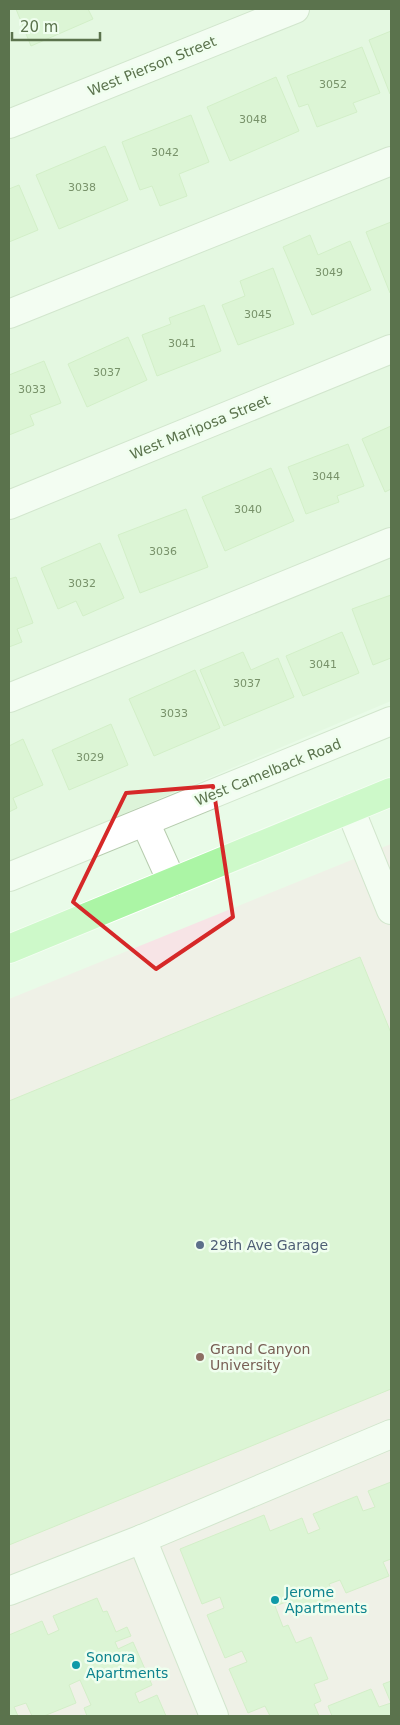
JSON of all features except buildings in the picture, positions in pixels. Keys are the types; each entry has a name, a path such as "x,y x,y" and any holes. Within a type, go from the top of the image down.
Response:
{"main road":[{"path":"9,949 391,792"}],"street":[{"name":"West Pierson Street","path":"9,124 295,9"},
{"path":"9,314 391,161"},
{"name":"West Mariposa Street","path":"9,505 391,349"},
{"path":"9,698 391,542"},
{"name":"West Camelback Road","path":"9,877 391,722"},
{"path":"350,809 391,910"},
{"path":"145,822 172,882"},
{"path":"9,1591 142,1539 391,1434"},
{"path":"142,1539 214,1716"}],"highlighted area":[{"path":"213,786 233,917 156,969 73,902 126,793"}],"shaded area":[{"path":"9,9 391,9 391,701 9,862"},
{"name":"Grand Canyon University","path":"391,844 391,1716 9,1716 9,999"}],"place":[{"name":"29th Ave Garage","path":"200,1245"},
{"name":"Grand Canyon University","path":"200,1357"},
{"name":"Jerome Apartments","path":"275,1600"},
{"name":"Sonora Apartments","path":"76,1665"}]}
